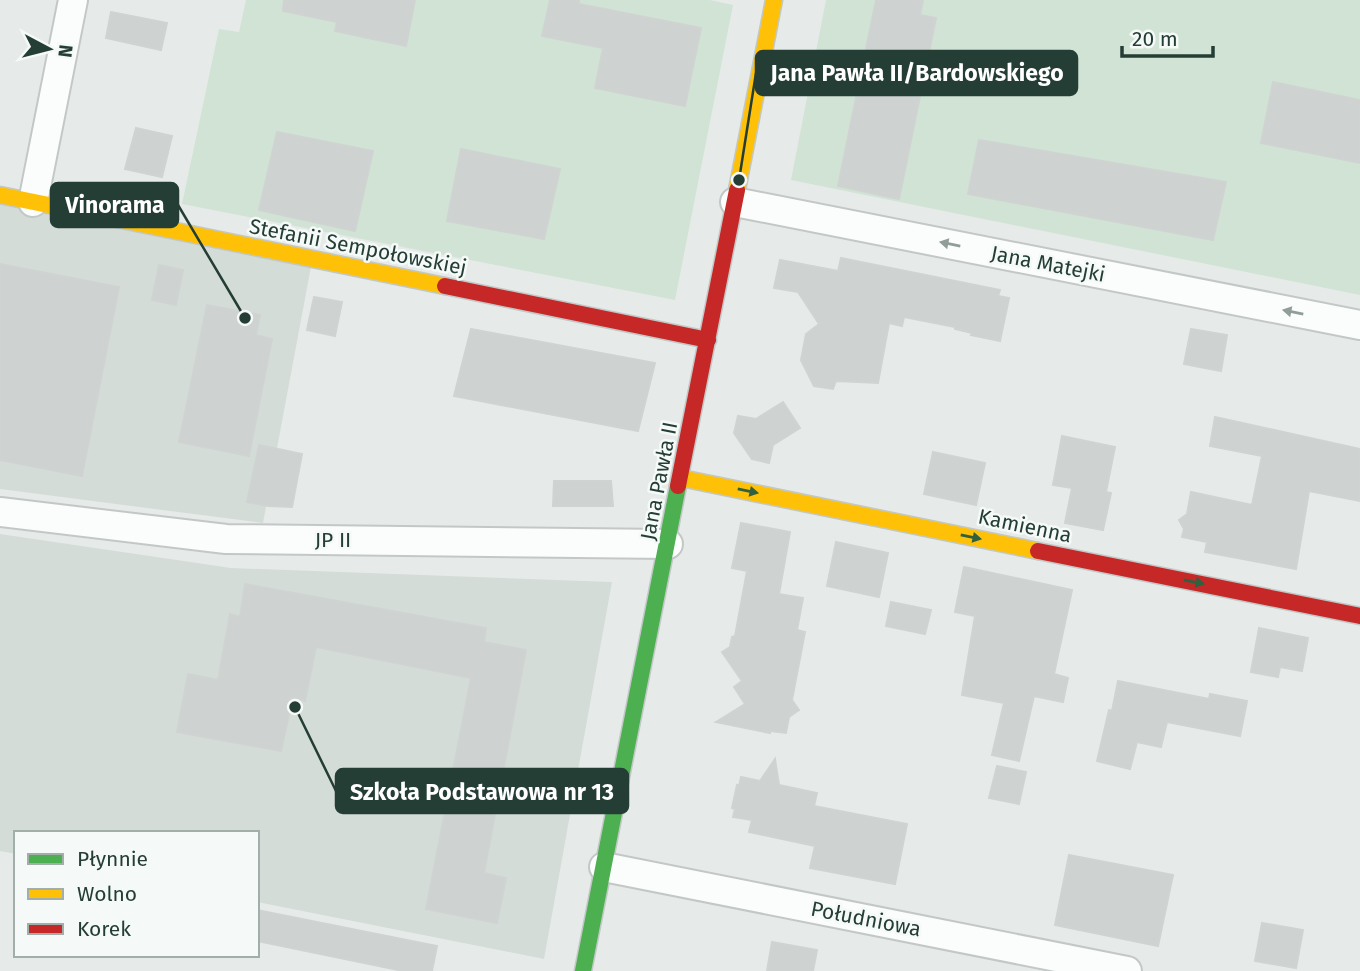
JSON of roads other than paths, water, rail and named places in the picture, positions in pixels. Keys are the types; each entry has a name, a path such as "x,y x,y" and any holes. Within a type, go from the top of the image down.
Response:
{"street":[{"path":"33,202 73,0"},
{"name":"Jana Pawła II","path":"583,971 774,0"},
{"name":"Stefanii Sempołowskiej","path":"0,195 708,340"},
{"name":"Jana Matejki","path":"736,202 1360,325"},
{"name":"Kamienna","path":"681,478 1360,616"},
{"name":"JP II","path":"0,512 226,539 668,544"},
{"name":"Południowa","path":"604,867 1127,971"}],"place":[{"name":"Jana Pawła II/Bardowskiego","path":"739,180"},
{"name":"Vinorama","path":"245,318"},
{"name":"Szkoła Podstawowa nr 13","path":"295,707"}]}
